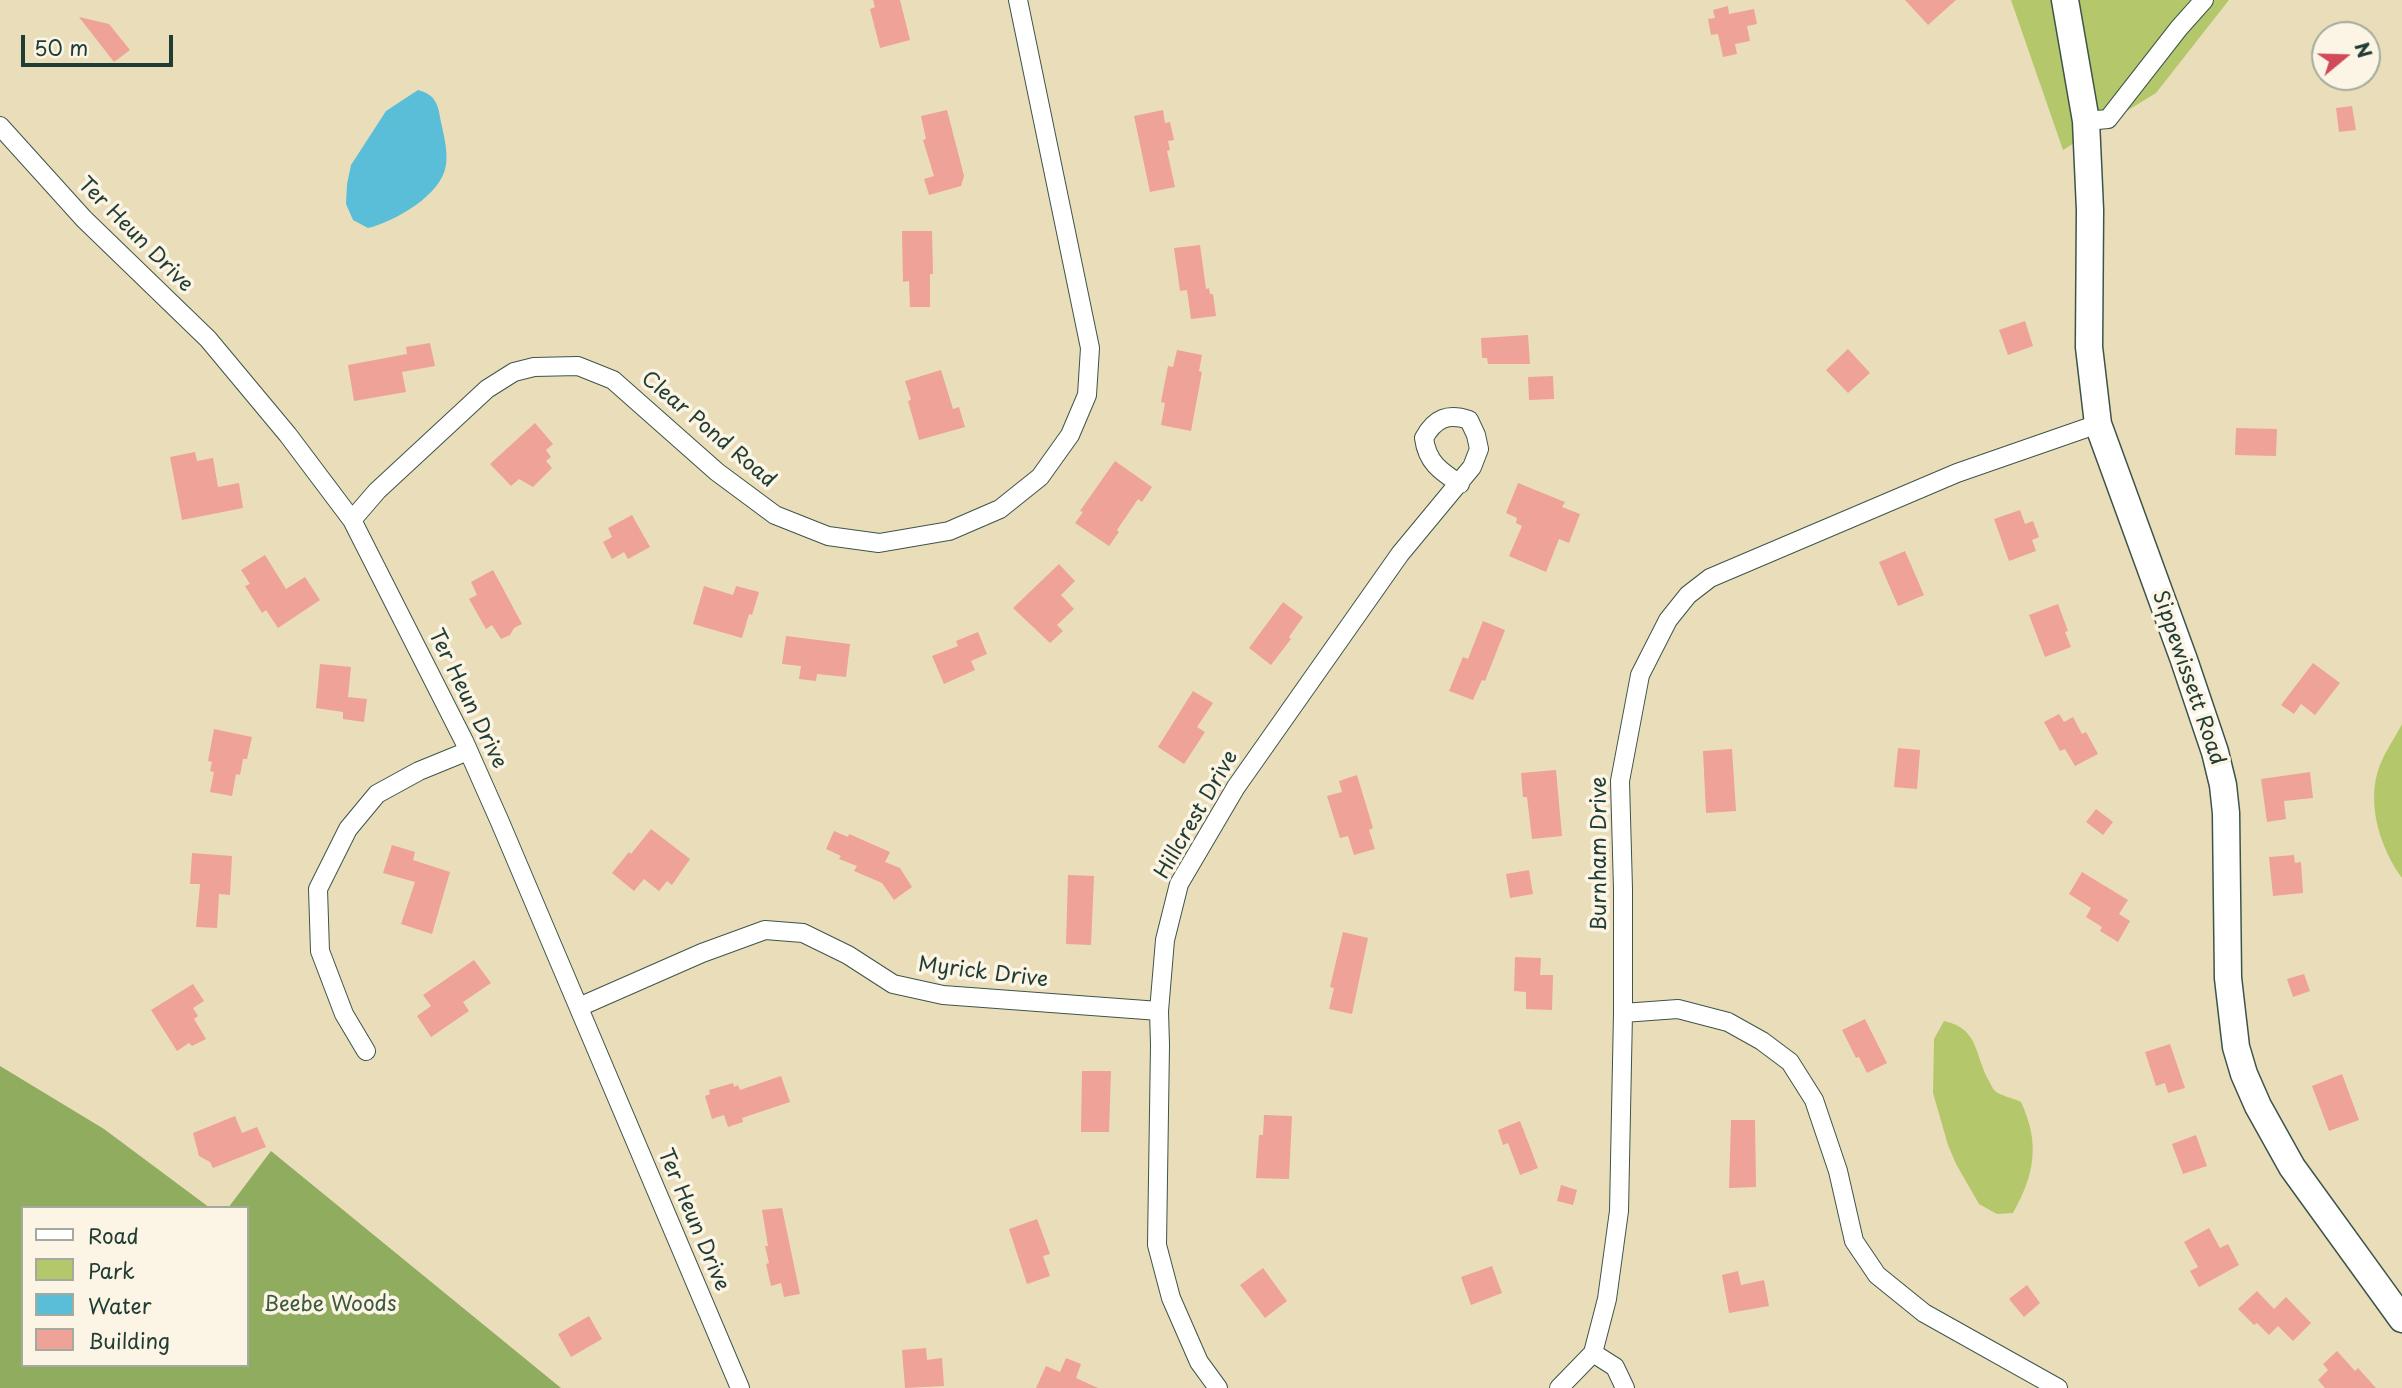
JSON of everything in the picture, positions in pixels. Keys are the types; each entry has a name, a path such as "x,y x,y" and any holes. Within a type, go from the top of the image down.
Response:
{"main road":[{"name":"Sippewissett Road","path":"2065,0 2086,121 2090,210 2089,347 2098,424 2184,660 2215,752 2223,785 2226,813 2228,978 2236,1047 2258,1107 2292,1167 2402,1319"}],"street":[{"name":"Clear Pond Road","path":"352,520 377,491 486,389 514,372 534,366 578,366 613,380 718,472 775,515 828,536 879,543 949,531 1000,509 1040,477 1070,435 1087,395 1090,348 1018,0"},
{"path":"2086,121 2108,119 2179,27 2204,0"},
{"name":"Ter Heun Drive","path":"0,126 84,219 208,339 288,435 352,520 468,751 740,1388"},
{"name":"Burnham Drive","path":"1593,1353 1607,1298 1619,1211 1623,1013 1620,781 1640,675 1668,620 1688,595 1710,578 1957,473 2098,424"},
{"name":"Hillcrest Drive","path":"1218,1388 1199,1362 1171,1298 1157,1245 1160,1045 1158,1011 1165,940 1179,884 1236,787 1400,555 1460,484"},
{"path":"366,1051 344,1014 320,951 318,889 348,829 377,794 419,771 468,751"},
{"name":"Myrick Drive","path":"579,1007 702,953 765,930 803,933 848,955 892,984 943,995 1158,1011"},
{"path":"1623,1013 1678,1009 1728,1022 1762,1041 1790,1062 1814,1100 1838,1171 1854,1241 1877,1275 1924,1312 2058,1388"},
{"path":"1559,1388 1593,1353 1615,1367 1625,1388"}],"green space":[{"path":"2011,0 2229,0 2156,93 2063,150"},
{"path":"2402,724 2402,878 2382,842 2374,801 2379,767"},
{"path":"1944,1021 1964,1030 1974,1044 1994,1090 2021,1102 2027,1117 2033,1145 2030,1172 2013,1213 1997,1214 1979,1204 1948,1145 1933,1093 1934,1039"},
{"name":"Beebe Woods","path":"0,1066 104,1129 207,1206 21,1206 21,1367 248,1367 248,1206 230,1206 271,1151 561,1388 0,1388"}],"water":[{"path":"418,90 432,98 439,110 446,154 443,176 436,187 415,205 391,220 368,228 353,220 346,204 351,165 386,111"}],"building":[{"path":"873,0 900,0 910,40 880,48 870,9 875,7"},
{"path":"1905,0 1956,0 1928,25"},
{"path":"1728,6 1729,14 1754,9 1757,24 1747,26 1750,41 1735,44 1737,54 1723,57 1718,34 1711,35 1708,19 1715,18 1713,10"},
{"path":"79,17 109,24 130,50 114,62"},
{"path":"2352,106 2356,130 2339,132 2336,108"},
{"path":"947,110 964,176 961,186 929,195 924,179 934,176 923,140 926,139 921,116"},
{"path":"1163,110 1165,123 1170,122 1174,140 1168,141 1170,150 1167,151 1175,187 1150,192 1134,116"},
{"path":"902,231 932,231 933,274 930,274 930,307 910,307 909,281 903,282"},
{"path":"1200,245 1206,289 1209,288 1210,294 1213,294 1216,316 1191,319 1187,290 1180,291 1174,248"},
{"path":"2025,321 2033,346 2008,355 1999,330"},
{"path":"1528,335 1530,364 1488,364 1487,358 1482,358 1481,338"},
{"path":"430,343 435,366 402,372 406,392 354,401 348,365 407,354 406,347"},
{"path":"1848,349 1870,373 1848,393 1826,370"},
{"path":"1177,350 1202,355 1199,371 1202,372 1191,431 1161,425 1165,403 1161,402 1168,366 1173,367"},
{"path":"941,370 953,409 959,407 965,427 919,440 905,381"},
{"path":"1553,376 1554,399 1529,400 1528,377"},
{"path":"535,423 553,444 546,450 551,457 546,461 552,468 533,487 519,479 511,486 490,464"},
{"path":"2236,428 2277,429 2276,456 2235,455"},
{"path":"195,452 197,461 213,458 218,487 239,483 243,508 182,520 170,457"},
{"path":"1115,461 1152,487 1142,502 1138,499 1109,546 1075,523 1083,512 1080,511"},
{"path":"1518,483 1565,502 1562,507 1580,514 1569,543 1559,539 1546,572 1509,556 1522,526 1516,523 1517,518 1506,513"},
{"path":"2020,510 2025,524 2033,521 2039,537 2032,540 2036,551 2009,561 1994,519"},
{"path":"632,515 650,547 628,559 624,552 612,559 603,542 612,537 608,528"},
{"path":"1905,551 1924,595 1898,606 1879,562"},
{"path":"265,555 286,589 305,577 320,600 278,628 266,610 262,613 245,586 250,584 241,570"},
{"path":"1059,564 1075,581 1061,595 1074,609 1057,625 1063,631 1050,643 1013,608"},
{"path":"493,570 522,624 501,639 492,625 486,629 469,599 477,595 471,582"},
{"path":"704,586 733,595 736,586 759,592 742,638 693,624"},
{"path":"1283,602 1303,617 1289,637 1291,639 1271,665 1249,648"},
{"path":"2058,604 2071,647 2045,657 2029,615"},
{"path":"1483,621 1505,630 1485,681 1482,680 1473,700 1449,691 1463,657 1468,659"},
{"path":"978,632 987,654 971,661 975,670 944,684 932,656 958,646 956,641"},
{"path":"786,636 850,644 846,677 817,674 816,681 799,679 801,666 782,664"},
{"path":"2313,663 2340,683 2315,715 2301,704 2294,714 2281,705"},
{"path":"320,664 351,667 348,697 367,699 364,722 343,719 343,712 316,708"},
{"path":"1193,691 1213,703 1197,727 1205,732 1184,764 1158,747"},
{"path":"2059,714 2064,722 2073,717 2082,734 2086,732 2098,754 2075,766 2065,749 2060,751 2044,722"},
{"path":"214,729 252,737 247,759 243,759 240,775 236,774 232,796 210,792 214,772 210,771 212,762 208,761"},
{"path":"1898,748 1920,750 1917,789 1894,787"},
{"path":"1732,749 1736,811 1706,813 1703,751"},
{"path":"1556,770 1562,836 1532,839 1521,773"},
{"path":"2310,772 2313,798 2284,801 2286,819 2267,822 2261,779"},
{"path":"1357,775 1373,828 1369,830 1375,849 1354,855 1348,836 1340,838 1327,796 1342,792 1339,781"},
{"path":"2096,809 2113,822 2103,835 2086,822"},
{"path":"651,829 690,859 672,885 667,881 659,891 644,879 634,891 612,873"},
{"path":"834,831 848,837 849,834 890,852 885,862 900,868 912,887 894,900 882,883 854,871 857,866 839,859 841,856 826,849"},
{"path":"392,845 415,852 413,860 450,872 432,934 401,924 415,882 383,873"},
{"path":"192,853 232,856 230,895 219,894 217,928 196,927 200,884 190,884"},
{"path":"2294,855 2295,863 2301,862 2303,893 2273,896 2269,857"},
{"path":"1529,870 1533,894 1510,898 1506,874"},
{"path":"2082,872 2128,900 2119,914 2130,921 2118,942 2100,931 2102,927 2086,917 2091,908 2069,894"},
{"path":"1068,875 1094,876 1091,945 1066,944"},
{"path":"1343,932 1368,938 1352,1014 1329,1009 1334,988 1330,987"},
{"path":"1515,957 1541,958 1540,975 1553,975 1552,1010 1526,1009 1526,992 1514,991"},
{"path":"474,960 491,983 463,1002 469,1011 431,1037 417,1016 431,1006 423,995"},
{"path":"2304,974 2310,991 2293,997 2287,979"},
{"path":"193,984 204,1001 193,1008 198,1016 194,1019 206,1039 192,1046 189,1043 177,1051 151,1010"},
{"path":"1865,1019 1887,1063 1867,1073 1842,1030"},
{"path":"2170,1044 2185,1088 2168,1093 2165,1083 2156,1086 2145,1052"},
{"path":"1082,1071 1111,1071 1109,1132 1081,1132"},
{"path":"2342,1074 2359,1120 2329,1131 2312,1086"},
{"path":"781,1076 790,1102 742,1118 743,1122 728,1127 724,1115 712,1119 705,1096 710,1094 709,1090 733,1083 734,1087 738,1085 740,1090"},
{"path":"1264,1115 1292,1116 1289,1179 1256,1178 1259,1135 1263,1135"},
{"path":"235,1116 242,1133 257,1127 266,1147 213,1168 210,1162 199,1156 193,1133"},
{"path":"1731,1120 1755,1120 1756,1187 1729,1188"},
{"path":"1520,1121 1538,1168 1520,1175 1508,1143 1503,1145 1498,1130"},
{"path":"2196,1135 2207,1166 2183,1174 2172,1144"},
{"path":"1561,1185 1577,1190 1573,1205 1557,1201"},
{"path":"782,1208 800,1294 784,1297 781,1283 771,1286 766,1264 769,1263 765,1246 768,1246 762,1210"},
{"path":"1037,1219 1050,1254 1043,1256 1050,1276 1027,1284 1009,1229"},
{"path":"2209,1228 2220,1248 2228,1244 2239,1265 2199,1287 2190,1271 2198,1267 2184,1242"},
{"path":"1492,1266 1502,1293 1471,1305 1461,1277"},
{"path":"1263,1268 1287,1301 1265,1318 1240,1285"},
{"path":"1738,1271 1741,1285 1764,1280 1769,1306 1729,1313 1722,1275"},
{"path":"2027,1285 2040,1303 2024,1317 2009,1299"},
{"path":"2257,1291 2274,1309 2286,1297 2311,1323 2293,1341 2278,1326 2269,1335 2238,1309"},
{"path":"589,1316 602,1339 571,1357 558,1334"},
{"path":"926,1348 927,1360 942,1358 944,1386 905,1388 902,1350"},
{"path":"2337,1351 2355,1371 2358,1368 2376,1388 2325,1388 2318,1380 2328,1370 2323,1364"},
{"path":"1066,1358 1081,1364 1076,1378 1098,1388 1036,1388 1046,1366 1060,1372"}]}
